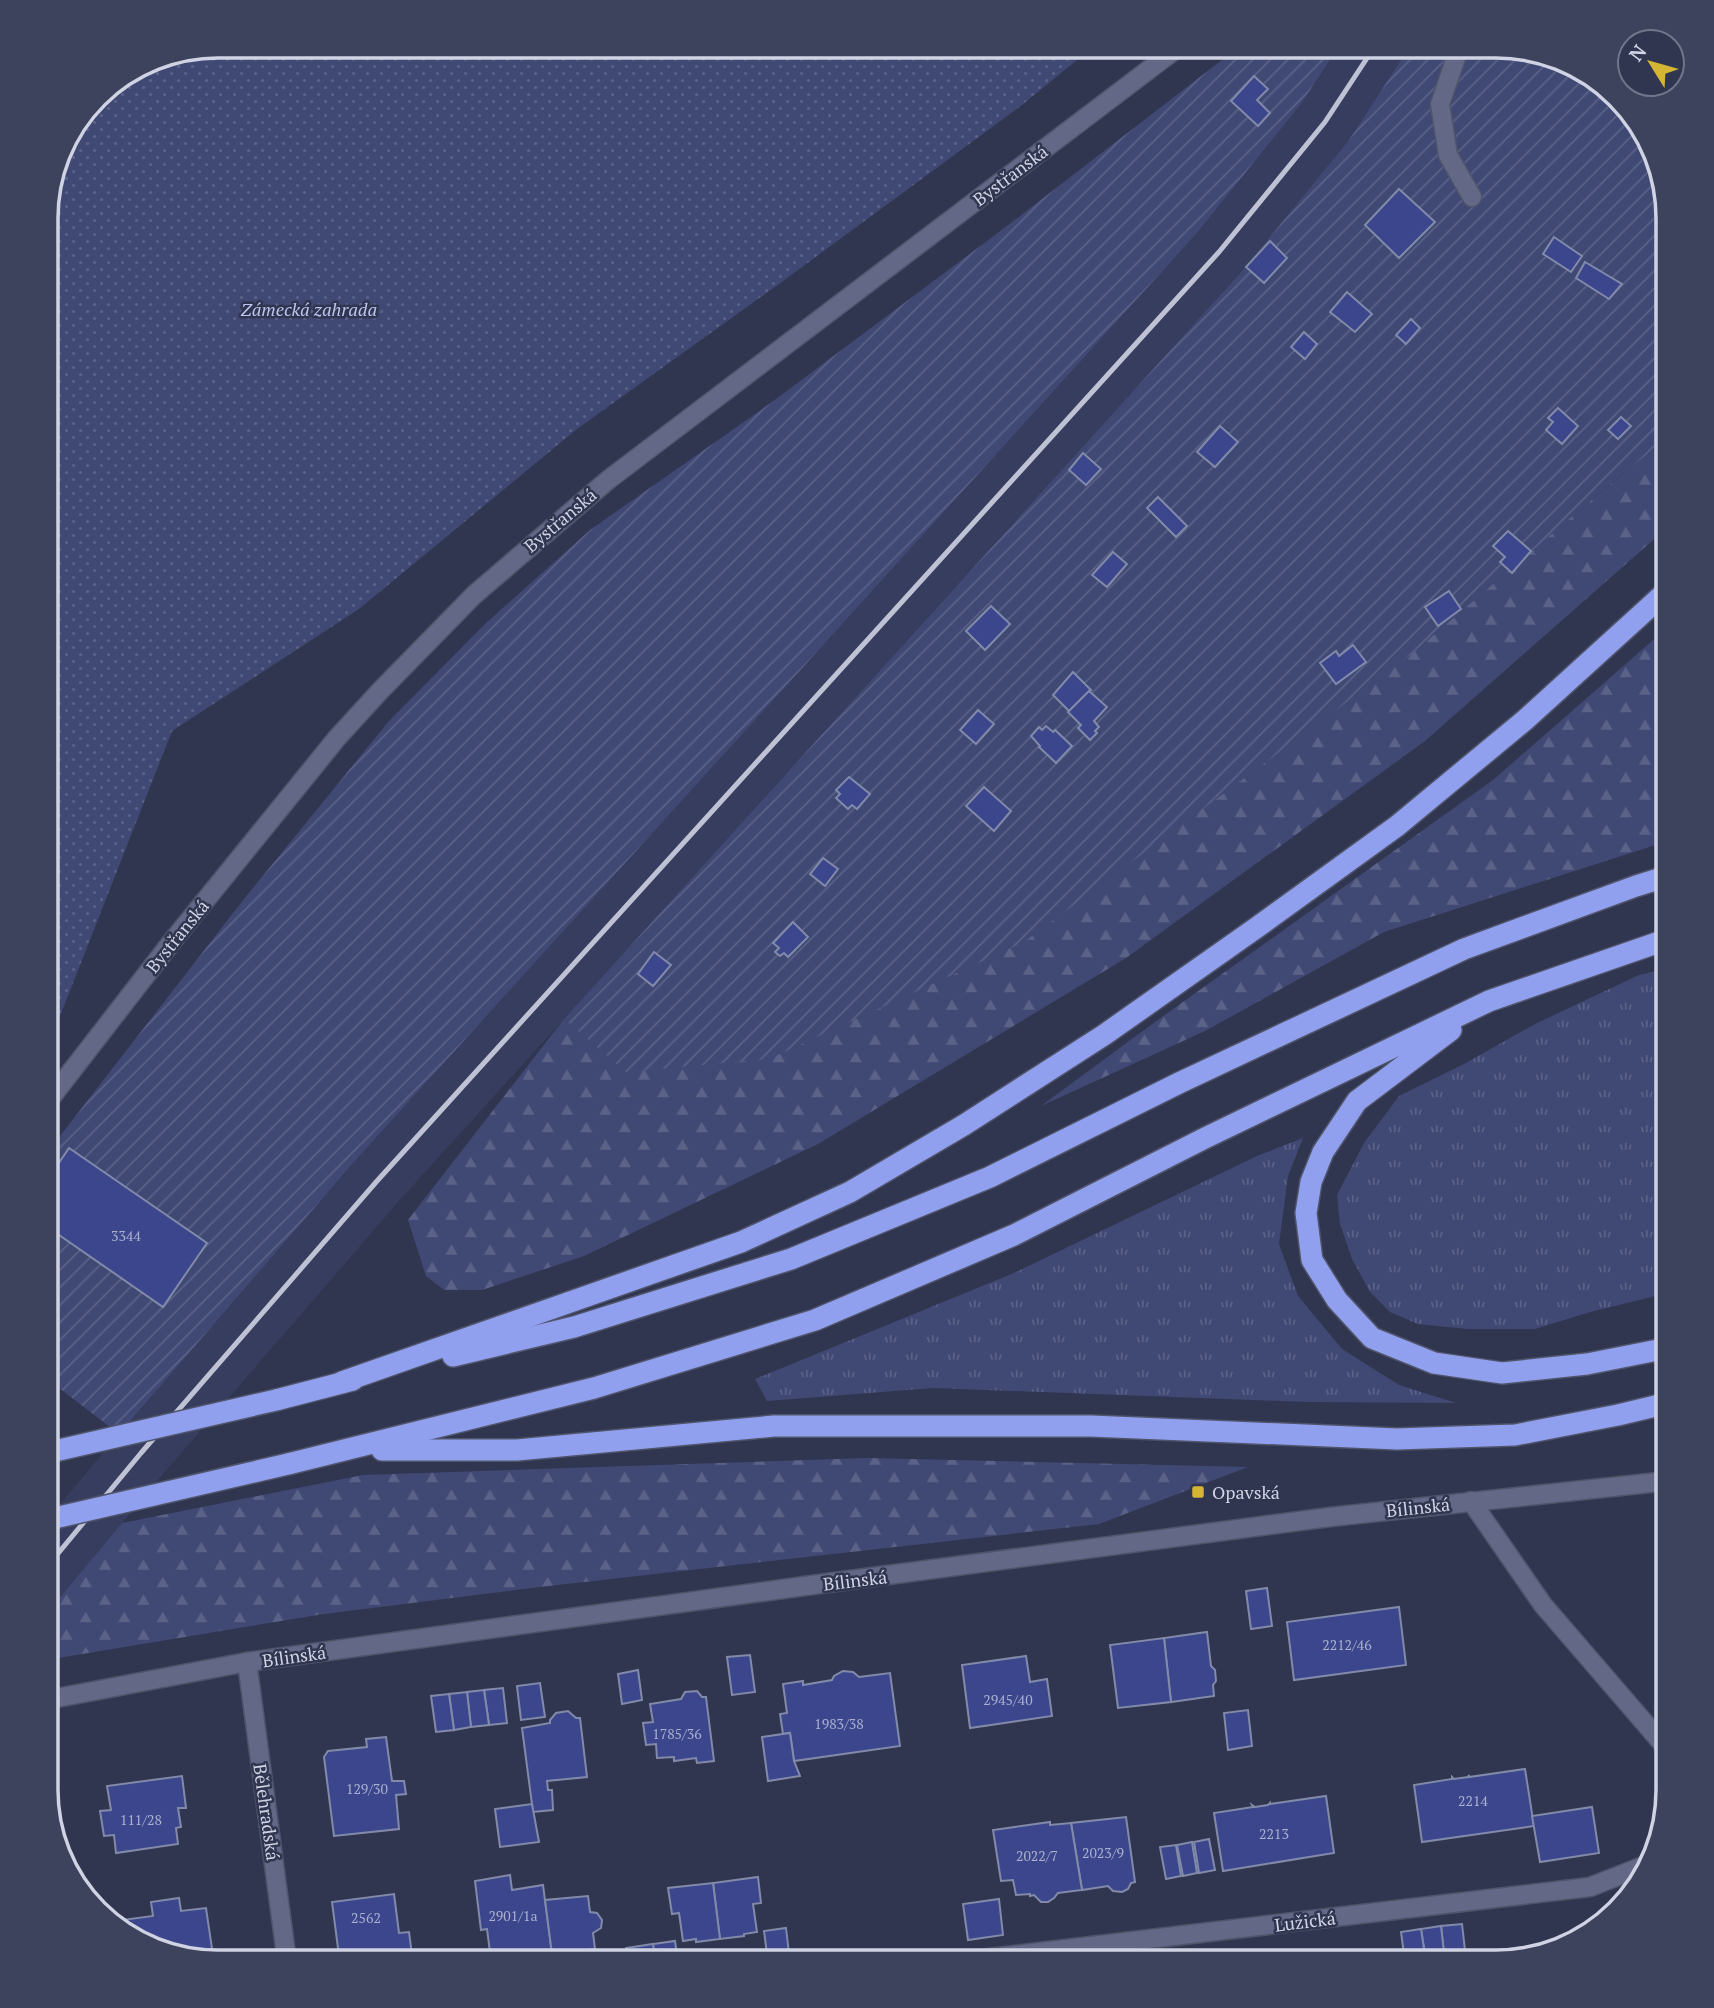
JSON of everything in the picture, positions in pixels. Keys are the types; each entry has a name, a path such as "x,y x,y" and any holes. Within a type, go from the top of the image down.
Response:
{"highway":[{"path":"342,1382 741,1242 850,1192 964,1125 1104,1035 1397,826 1525,720 1656,601"},
{"path":"58,1450 574,1327 792,1259 990,1177 1179,1083 1464,948 1656,880"},
{"path":"58,1517 348,1450 594,1388 815,1320 1014,1235 1205,1138 1489,1001 1656,943"},
{"path":"1489,1001 1357,1101 1323,1152 1311,1182 1306,1213 1312,1260 1337,1300 1372,1338 1434,1363 1502,1373 1587,1364 1656,1350"},
{"path":"348,1450 517,1450 775,1426 1091,1426 1397,1438 1515,1435 1656,1406"}],"street":[{"name":"Bystřanská","path":"58,1089 170,944 337,738 474,595 608,480 1164,58"},
{"path":"1456,58 1440,104 1448,155 1472,197"},
{"name":"Bílinská","path":"58,1698 247,1662 1316,1518 1656,1482"},
{"path":"1471,1501 1543,1605 1656,1736"},
{"name":"Bělehradská","path":"247,1662 285,1950"},
{"name":"Lužická","path":"1057,1950 1590,1887 1635,1869"}],"shaded area":[{"path":"1332,58 1402,58 1349,140 1242,271 399,1201 58,1600 58,1507 354,1162 1197,233 1301,104"}],"green space":[{"name":"Zámecká zahrada","path":"218,58 1079,58 1022,105 577,429 359,609 172,731 58,1021 58,207 63,176 74,147 97,112 120,91 156,70 176,63"},
{"path":"1224,58 1331,58 1301,104 1197,233 354,1162 119,1434 58,1387 58,1139 244,899 389,721 485,624 590,530 772,402"},
{"path":"1402,58 1507,58 1528,61 1567,74 1602,97 1623,120 1640,147 1651,176 1655,197 1656,447 1414,652 1024,942 769,1059 626,1072 564,1019 1242,271 1349,140"},
{"path":"1656,447 1656,538 1425,741 1126,958 818,1144 584,1256 482,1290 444,1290 426,1276 408,1220 564,1019 627,1072 1589,502"},
{"path":"1656,637 1656,845 1384,932 1205,1031 1041,1106 1155,1022 1493,780"},
{"path":"1656,971 1656,1296 1535,1329 1467,1329 1418,1324 1390,1312 1370,1292 1352,1259 1340,1224 1337,1195 1364,1143 1399,1096 1464,1064 1535,1024 1639,975"},
{"path":"1303,1138 1288,1176 1279,1244 1298,1296 1342,1349 1399,1385 1456,1403 1307,1402 933,1388 767,1401 755,1379 1014,1273 1257,1156"},
{"path":"867,1458 1248,1467 1099,1524 324,1614 58,1658 58,1600 122,1523 363,1475"}],"building":[{"path":"1254,76 1268,89 1257,100 1270,113 1258,126 1231,101"},
{"path":"1399,189 1435,222 1399,258 1365,225"},
{"path":"1554,237 1582,256 1571,272 1543,254"},
{"path":"1270,241 1287,258 1264,283 1246,267"},
{"path":"1585,262 1622,284 1609,299 1576,278"},
{"path":"1347,292 1372,314 1355,332 1330,312"},
{"path":"1411,319 1420,328 1406,344 1396,335"},
{"path":"1304,332 1317,344 1305,359 1291,347"},
{"path":"1558,408 1578,426 1562,444 1546,430 1553,422 1548,418"},
{"path":"1621,417 1631,426 1618,439 1608,430"},
{"path":"1220,426 1238,442 1215,467 1197,452"},
{"path":"1083,453 1101,469 1086,485 1069,470"},
{"path":"1158,497 1187,526 1176,537 1147,508"},
{"path":"1508,531 1531,551 1512,573 1500,562 1505,557 1493,546"},
{"path":"1113,552 1127,564 1107,587 1092,575"},
{"path":"1449,591 1461,609 1438,626 1425,607"},
{"path":"991,606 1010,624 985,650 966,631"},
{"path":"1353,645 1366,662 1336,684 1320,663 1336,651 1339,656"},
{"path":"1073,672 1091,690 1069,711 1053,695"},
{"path":"1089,691 1107,707 1094,721 1099,727 1090,740 1078,728 1081,725 1068,712"},
{"path":"978,710 994,724 976,744 960,730"},
{"path":"1046,726 1053,732 1055,730 1072,746 1056,763 1031,736 1039,727 1042,730"},
{"path":"849,777 870,794 857,809 852,805 848,809 836,798 840,794 836,790"},
{"path":"984,787 1011,811 994,831 966,806"},
{"path":"823,858 838,869 825,886 810,874"},
{"path":"793,922 808,937 788,957 784,953 780,956 775,952 779,948 773,943"},
{"path":"654,952 671,965 653,986 638,974"},
{"path":"69,1148 207,1243 163,1307 58,1234 58,1164"},
{"path":"1267,1588 1272,1626 1251,1629 1246,1591"},
{"path":"1399,1607 1406,1665 1294,1680 1287,1622"},
{"path":"1207,1632 1211,1666 1215,1670 1214,1696 1171,1702 1164,1638"},
{"path":"1164,1638 1171,1702 1118,1708 1110,1645"},
{"path":"750,1655 755,1692 732,1695 727,1657"},
{"path":"1026,1656 1030,1682 1047,1679 1052,1716 970,1728 962,1665"},
{"path":"638,1670 642,1700 622,1704 618,1674"},
{"path":"843,1671 853,1672 859,1677 890,1673 900,1746 794,1761 790,1733 783,1734 780,1714 787,1713 783,1684 803,1681 803,1685 832,1680"},
{"path":"540,1683 545,1717 521,1720 517,1686"},
{"path":"503,1688 507,1723 489,1725 484,1690"},
{"path":"484,1690 489,1725 471,1727 467,1692"},
{"path":"697,1691 702,1697 706,1697 714,1761 697,1763 696,1758 674,1761 674,1757 657,1758 656,1744 646,1745 643,1723 653,1722 650,1704 681,1699 685,1692"},
{"path":"467,1692 471,1727 454,1730 449,1694"},
{"path":"449,1694 454,1730 436,1732 431,1696"},
{"path":"1248,1710 1252,1746 1228,1750 1224,1713"},
{"path":"568,1711 580,1718 587,1777 547,1781 548,1790 552,1790 553,1810 533,1812 522,1728 550,1723 556,1713"},
{"path":"790,1733 794,1761 800,1776 768,1781 762,1737"},
{"path":"386,1737 392,1781 404,1781 406,1794 396,1795 399,1829 334,1836 324,1757 328,1751 367,1747 366,1739"},
{"path":"1525,1769 1534,1826 1422,1842 1414,1785 1452,1777 1454,1779"},
{"path":"182,1776 186,1808 178,1808 181,1827 176,1828 178,1844 116,1853 114,1835 104,1836 100,1811 111,1810 107,1786"},
{"path":"1326,1796 1334,1853 1223,1871 1214,1813 1253,1807 1252,1805 1255,1807"},
{"path":"532,1804 539,1842 500,1847 495,1809"},
{"path":"1592,1807 1599,1853 1540,1862 1532,1816"},
{"path":"1126,1817 1135,1882 1122,1892 1113,1891 1108,1886 1082,1890 1071,1823"},
{"path":"1050,1822 1050,1825 1071,1823 1082,1890 1058,1893 1048,1902 1041,1902 1030,1894 1016,1895 1013,1880 1001,1881 993,1830"},
{"path":"1209,1839 1215,1870 1199,1873 1194,1842"},
{"path":"1192,1842 1197,1873 1183,1876 1177,1845"},
{"path":"1176,1845 1181,1876 1166,1879 1160,1847"},
{"path":"510,1875 512,1890 543,1885 551,1950 490,1950 487,1929 481,1930 475,1881"},
{"path":"758,1877 761,1903 753,1904 757,1932 720,1939 713,1883"},
{"path":"713,1883 720,1939 683,1941 679,1913 672,1914 668,1888"},
{"path":"394,1894 399,1933 409,1932 411,1950 338,1950 332,1902"},
{"path":"588,1896 590,1912 597,1913 602,1920 601,1928 593,1933 595,1949 551,1950 545,1900"},
{"path":"179,1898 181,1911 206,1908 212,1950 166,1942 124,1920 153,1916 151,1902"},
{"path":"999,1899 1003,1935 968,1940 963,1904"},
{"path":"1462,1924 1465,1950 1444,1950 1441,1926"},
{"path":"1441,1926 1444,1950 1424,1950 1421,1929"},
{"path":"786,1928 789,1950 766,1950 764,1931"},
{"path":"1421,1929 1424,1950 1403,1950 1401,1932"},
{"path":"675,1941 676,1950 654,1950 653,1944"},
{"path":"653,1944 654,1950 626,1950"}],"railway":[{"path":"58,1553 141,1453 377,1181 1219,252 1325,122 1367,58"}],"place":[{"name":"Opavská","path":"1198,1492"}]}
